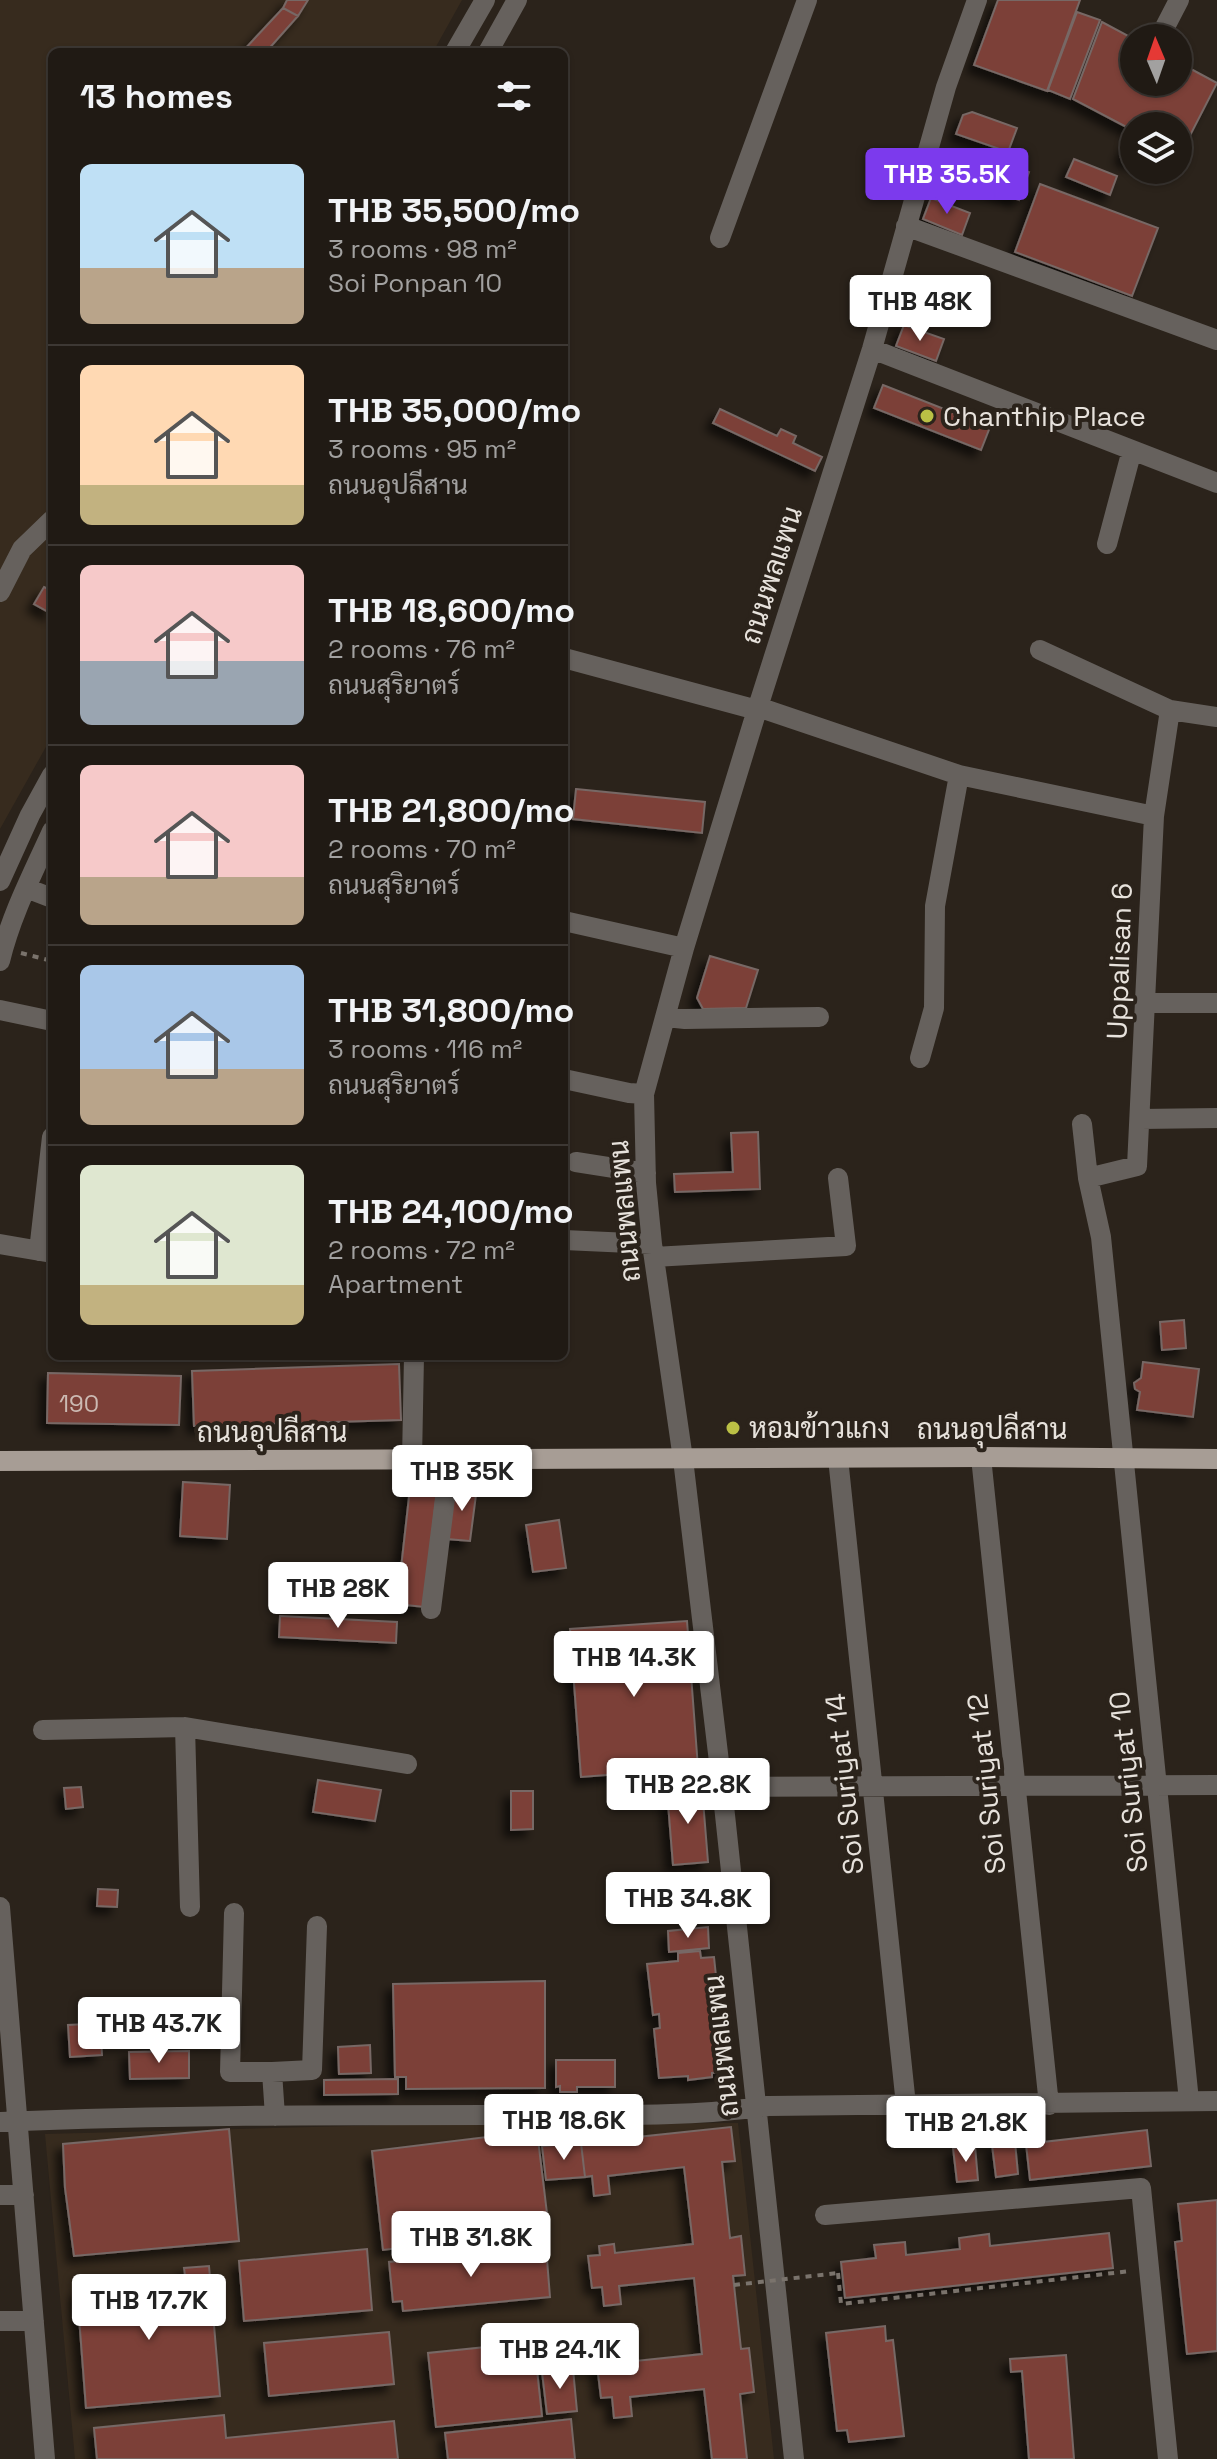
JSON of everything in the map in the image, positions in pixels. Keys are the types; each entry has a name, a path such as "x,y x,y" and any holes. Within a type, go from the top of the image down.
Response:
{"main road":[{"name":"ถนนอุปลีสาน","path":"0,1461 1217,1459"}],"street":[{"path":"457,48 485,0"},
{"path":"490,48 517,0"},
{"path":"720,238 807,0"},
{"name":"ถนนพลแพน","path":"794,2459 722,1787 683,1459 653,1250 646,1173 644,1094 684,948 757,709 872,349 946,87 977,0"},
{"path":"1167,24 1179,0"},
{"path":"906,226 1217,340"},
{"path":"872,349 1217,483"},
{"path":"1107,544 1132,450"},
{"path":"0,592 22,549 48,524"},
{"path":"1040,650 1170,710 1217,717"},
{"path":"568,659 757,709 959,775 1154,816"},
{"name":"Uppalisan 6","path":"1088,1178 1137,1166 1154,816 1170,710"},
{"path":"920,1058 934,1008 935,906 959,775"},
{"path":"0,881 48,782"},
{"path":"2,955 26,888 48,840"},
{"path":"26,888 48,896"},
{"path":"568,922 684,948"},
{"path":"1145,1003 1217,1003"},
{"path":"0,1010 48,1020"},
{"path":"666,1017 819,1017"},
{"path":"568,1080 644,1094"},
{"path":"1141,1119 1217,1118"},
{"path":"1082,1124 1088,1178 1101,1237 1123,1457"},
{"path":"576,1162 646,1173"},
{"path":"568,1240 653,1250 846,1246 838,1178"},
{"path":"0,1244 45,1252 48,1203"},
{"path":"412,1460 414,1360"},
{"name":"Soi Suriyat 12","path":"981,1457 1049,2105"},
{"name":"Soi Suriyat 10","path":"1123,1457 1189,2101"},
{"name":"Soi Suriyat 14","path":"838,1458 906,2105"},
{"path":"431,1609 450,1459"},
{"path":"185,1727 190,1907"},
{"path":"43,1730 185,1727 407,1764"},
{"path":"722,1787 1217,1785"},
{"path":"0,1907 9,2121 24,2195 45,2459"},
{"path":"234,1913 230,2072 312,2070 317,1926"},
{"path":"272,2072 275,2116"},
{"path":"9,2121 626,2114 755,2108 1217,2101"},
{"path":"825,2215 1141,2188 1168,2459"},
{"path":"0,2195 24,2195"},
{"path":"0,2321 34,2321"}],"path":[{"path":"2,955 48,961"},
{"path":"734,2285 838,2273 841,2304 1149,2269"}],"shaded area":[{"path":"0,0 462,0 435,48 48,48 48,743 0,829"},
{"path":"738,2123 774,2459 75,2459 45,2134 390,2125"}],"building":[{"path":"287,0 308,0 298,16 283,8"},
{"path":"998,0 1080,0 1047,91 974,65"},
{"path":"283,8 298,16 270,48 246,48"},
{"path":"1077,12 1100,20 1070,99 1048,90"},
{"path":"1102,22 1120,32 1120,96 1192,96 1192,70 1217,83 1192,132 1192,112 1120,112 1120,124 1073,99"},
{"path":"972,112 1017,128 1008,152 956,134 963,115"},
{"path":"1074,159 1117,176 1110,195 1066,177"},
{"path":"995,160 1029,172 1019,200 985,188"},
{"path":"1040,184 1158,228 1132,296 1015,252"},
{"path":"931,198 970,213 962,235 923,219"},
{"path":"904,325 944,339 936,361 896,346"},
{"path":"883,385 990,427 981,450 874,408"},
{"path":"720,409 777,436 781,429 796,436 793,443 822,457 815,471 713,423"},
{"path":"44,587 48,589 48,612 34,604"},
{"path":"576,789 705,802 702,833 573,819"},
{"path":"710,956 758,970 746,1008 703,1009 697,998"},
{"path":"758,1132 760,1189 675,1192 674,1174 733,1172 731,1133"},
{"path":"1184,1320 1186,1348 1162,1350 1160,1322"},
{"path":"1143,1362 1199,1369 1193,1417 1137,1410 1140,1392 1135,1389 1134,1383 1141,1378"},
{"path":"399,1364 401,1420 194,1426 192,1371"},
{"path":"48,1373 181,1376 179,1425 47,1423"},
{"path":"183,1482 230,1485 227,1539 180,1536"},
{"path":"453,1484 477,1487 470,1541 447,1539"},
{"path":"410,1488 437,1491 424,1607 397,1604"},
{"path":"559,1520 566,1568 533,1572 526,1525"},
{"path":"280,1616 397,1622 396,1643 279,1637"},
{"path":"687,1621 698,1768 581,1777 570,1629"},
{"path":"318,1780 381,1790 375,1821 313,1812"},
{"path":"81,1787 83,1807 66,1809 64,1788"},
{"path":"702,1788 708,1862 673,1865 667,1791"},
{"path":"511,1791 533,1791 533,1829 511,1830"},
{"path":"98,1889 118,1890 117,1907 97,1906"},
{"path":"708,1927 709,1948 669,1952 668,1931"},
{"path":"700,1951 701,1958 714,1957 719,2005 723,2005 724,2024 721,2024 725,2072 688,2080 688,2076 659,2078 654,2029 660,2028 659,2014 653,2015 647,1964 678,1961 678,1953"},
{"path":"545,1981 545,2088 406,2089 406,2077 395,2077 393,1984"},
{"path":"143,2013 189,2013 189,2040 143,2040"},
{"path":"87,2024 88,2037 101,2037 102,2055 70,2057 68,2025"},
{"path":"370,2045 371,2073 339,2074 338,2047"},
{"path":"189,2051 189,2078 130,2079 129,2052"},
{"path":"556,2060 615,2060 615,2087 577,2087 577,2092 560,2092 560,2086 556,2087"},
{"path":"398,2079 398,2094 324,2095 324,2080"},
{"path":"731,2127 735,2161 722,2162 730,2238 741,2236 745,2275 733,2276 741,2349 749,2348 754,2392 740,2394 747,2459 712,2459 704,2389 630,2397 632,2416 614,2418 612,2397 601,2398 597,2365 611,2363 611,2355 625,2354 626,2362 702,2354 694,2278 619,2286 621,2304 604,2306 602,2287 592,2288 588,2256 600,2255 599,2246 614,2244 615,2253 693,2244 684,2167 608,2176 610,2194 594,2196 592,2176 585,2177 581,2143"},
{"path":"229,2129 239,2241 74,2256 63,2144"},
{"path":"1147,2130 1151,2166 1030,2180 1026,2144"},
{"path":"537,2131 549,2230 383,2250 372,2151"},
{"path":"1015,2142 1018,2174 996,2177 992,2145"},
{"path":"581,2143 585,2177 546,2180 542,2146"},
{"path":"975,2146 978,2180 957,2182 953,2148"},
{"path":"1217,2200 1217,2351 1187,2354 1175,2242 1182,2241 1178,2204"},
{"path":"1109,2233 1113,2268 845,2298 841,2262 876,2258 874,2245 905,2242 906,2255 960,2249 959,2238 989,2234 990,2246"},
{"path":"546,2247 550,2297 403,2311 402,2301 393,2302 389,2262"},
{"path":"367,2249 372,2310 244,2321 239,2261"},
{"path":"209,2266 220,2396 86,2408 77,2291 186,2282 184,2268"},
{"path":"568,2325 572,2367 542,2369 538,2327"},
{"path":"885,2326 886,2341 893,2340 904,2436 849,2442 847,2430 837,2431 826,2333"},
{"path":"389,2332 394,2384 269,2396 264,2343"},
{"path":"534,2342 542,2416 436,2427 428,2353"},
{"path":"1066,2355 1074,2459 1029,2459 1022,2371 1011,2372 1010,2359"},
{"path":"573,2369 577,2411 547,2414 542,2372"},
{"path":"224,2415 226,2438 394,2421 398,2459 97,2459 94,2428"},
{"path":"571,2419 575,2459 448,2459 445,2433"}],"place":[{"name":"Chanthip Place","path":"927,416"},
{"name":"หอมข้าวแกง","path":"733,1428"}]}
